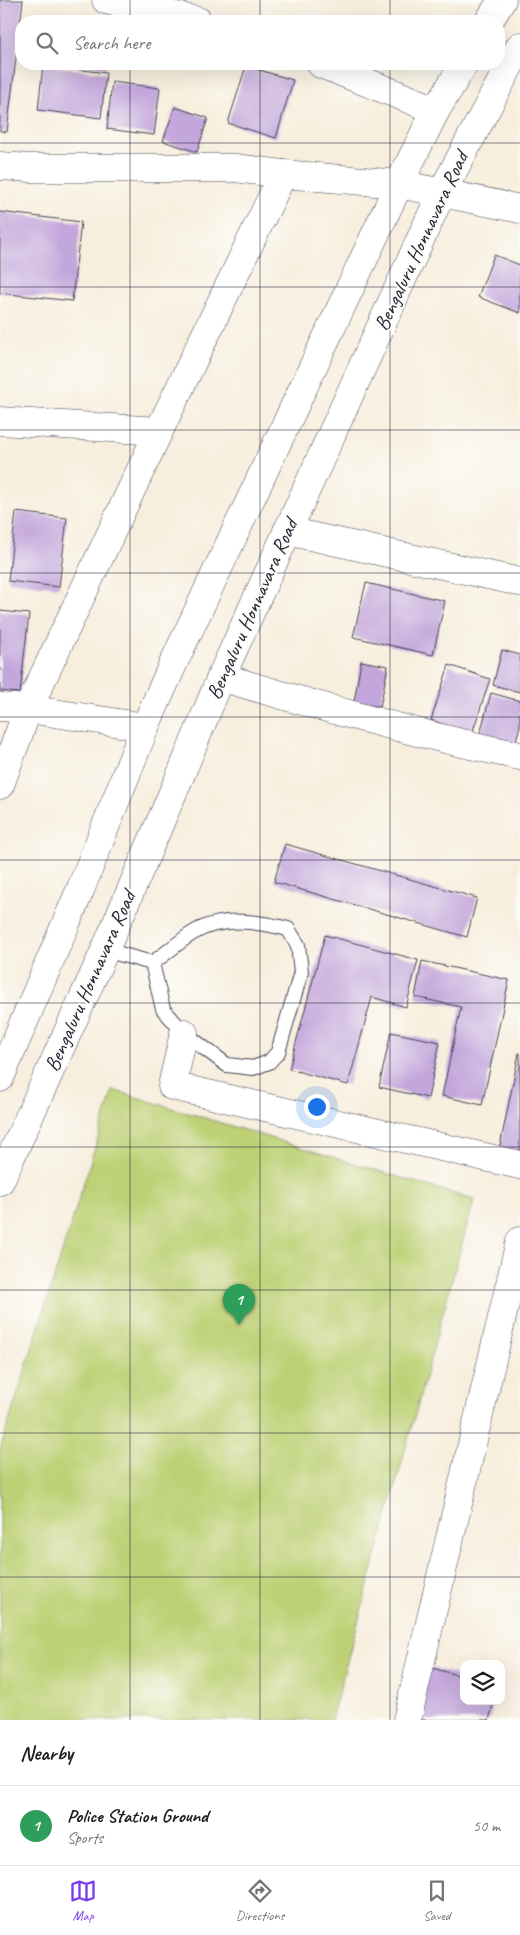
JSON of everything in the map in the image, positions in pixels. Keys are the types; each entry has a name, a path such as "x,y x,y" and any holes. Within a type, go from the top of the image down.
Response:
{"street":[{"path":"106,0 172,15"},
{"path":"493,15 502,0"},
{"name":"Bengaluru Honnavara Road","path":"0,1180 105,950 287,531 442,192 520,46"},
{"path":"336,70 436,110"},
{"name":"Bengaluru Honnavara Road","path":"0,1078 82,888 145,727 174,662 399,184 436,110 460,70"},
{"path":"0,166 31,168 235,168 399,184 520,209"},
{"path":"0,785 28,709 284,174"},
{"path":"0,422 159,432"},
{"path":"287,531 520,582"},
{"path":"222,677 312,704 463,744 520,756"},
{"path":"0,707 28,709 145,727"},
{"path":"184,1032 172,1086 520,1166"},
{"path":"407,1720 520,1240"}],"lane":[{"path":"105,950 152,963 193,933 224,922 262,923 288,929 298,944 301,972 278,1052 269,1062 253,1068 227,1065 184,1032 163,1009 152,963"}],"green space":[{"path":"113,1090 474,1200 331,1720 0,1720 0,1450"}],"building":[{"path":"0,0 23,0 21,15 15,15 15,66 7,132 0,131"},
{"path":"42,70 82,70 106,73 101,118 38,110"},
{"path":"245,70 259,70 293,80 276,138 228,123"},
{"path":"112,82 160,88 154,135 107,129"},
{"path":"175,107 208,118 197,152 163,141"},
{"path":"0,212 81,222 72,301 0,293"},
{"path":"494,255 520,265 520,313 478,297"},
{"path":"16,512 67,518 59,587 8,581"},
{"path":"366,583 445,601 433,655 353,637"},
{"path":"0,611 29,614 20,693 0,691"},
{"path":"502,650 520,655 520,692 493,685"},
{"path":"361,661 388,666 380,707 354,702"},
{"path":"449,665 490,679 472,734 431,720"},
{"path":"491,693 520,701 520,726 515,744 480,734"},
{"path":"285,844 477,898 467,937 274,882"},
{"path":"325,935 418,960 406,1007 372,997 348,1085 289,1069"},
{"path":"422,961 509,980 482,1105 442,1096 461,1007 415,997"},
{"path":"391,1032 440,1042 428,1098 379,1087"},
{"path":"520,1053 520,1156 499,1151"},
{"path":"418,1664 460,1676 460,1705 493,1705 489,1720 403,1720"}],"place":[{"name":"Police Station Ground","path":"239,1325"}]}
